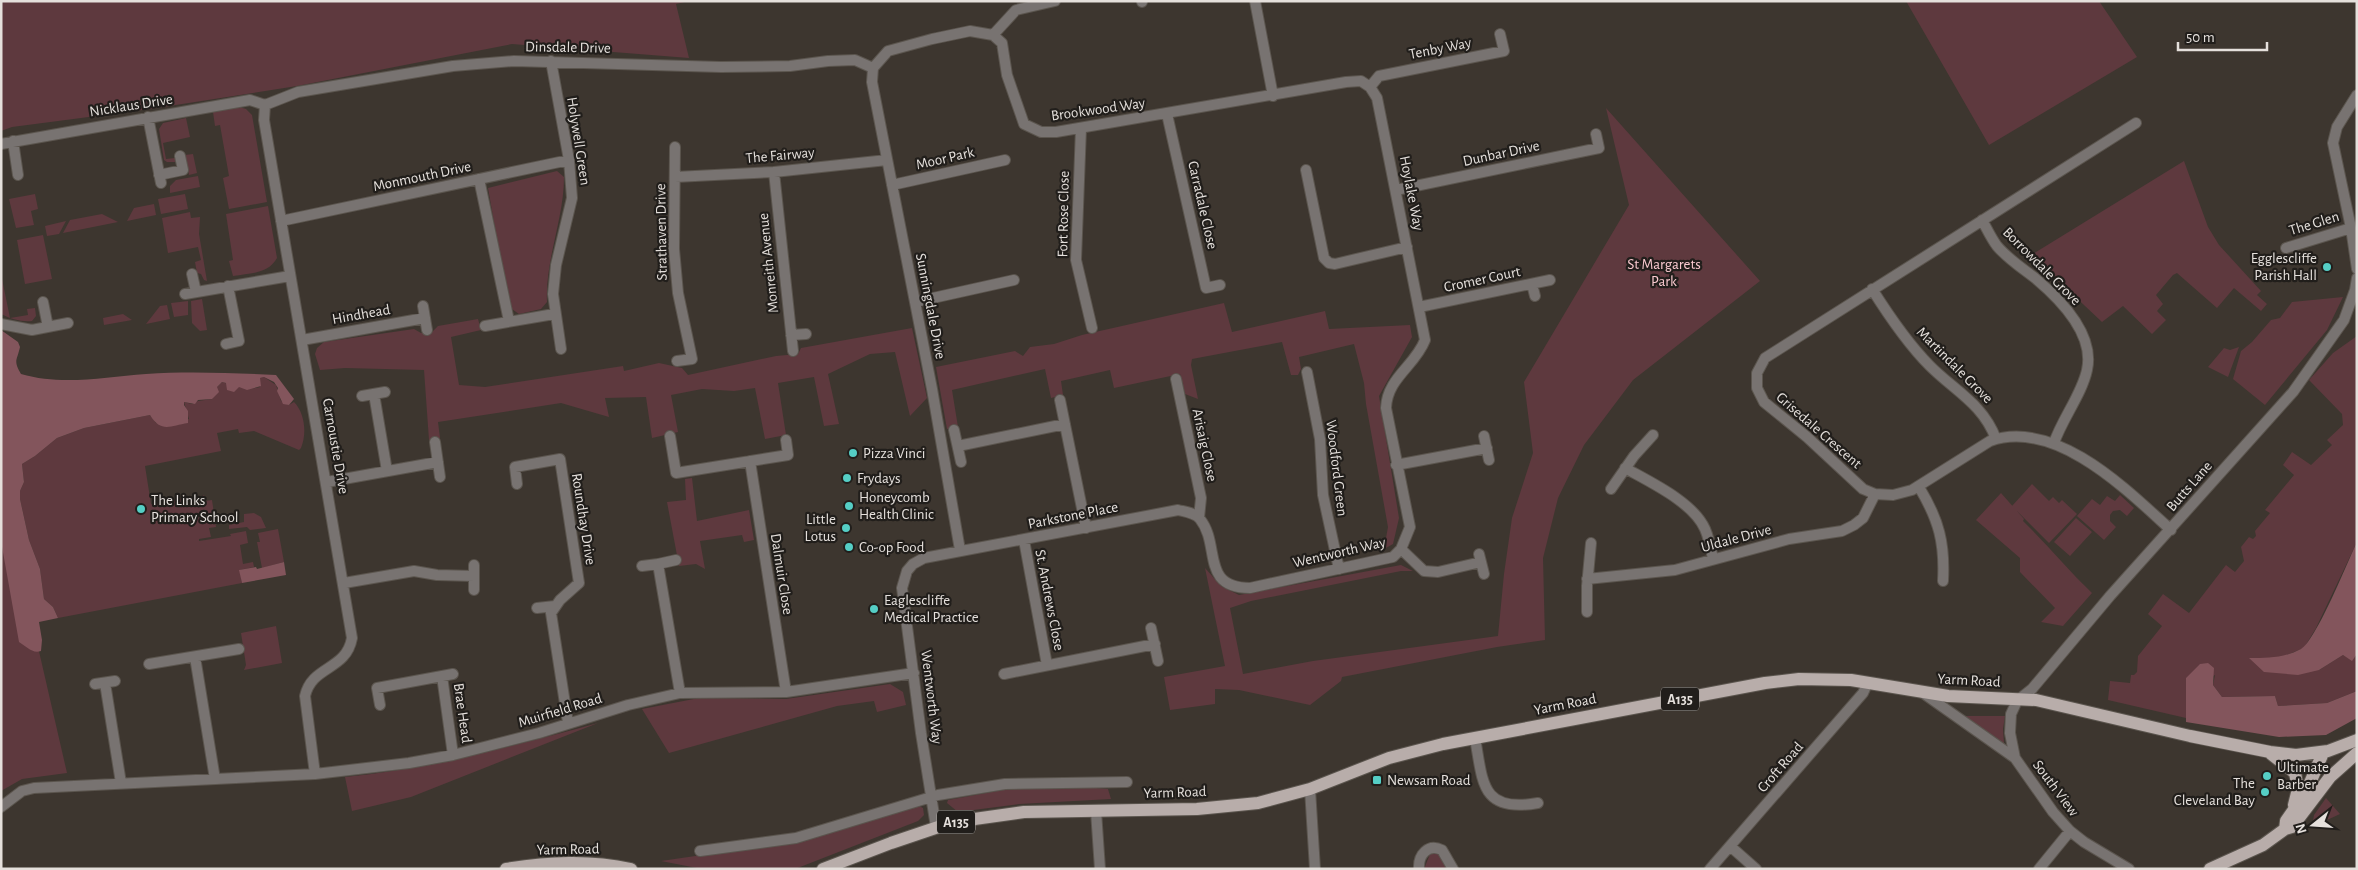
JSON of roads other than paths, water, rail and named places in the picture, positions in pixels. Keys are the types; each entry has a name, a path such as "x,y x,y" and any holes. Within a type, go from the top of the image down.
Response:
{"main road":[{"name":"Yarm Road","path":"824,869 953,822 1010,814 1231,806 1266,801 1310,789 1411,752 1475,738 1782,680 1824,679 1868,682 1948,696 2021,698 2050,702 2190,736 2270,752 2300,755 2323,753 2357,740"},
{"path":"2270,752 2295,773 2297,794 2292,812"},
{"path":"2285,829 2286,821 2306,792 2323,753"},
{"path":"2210,869 2263,845 2285,829 2292,827 2330,778 2357,753"},
{"name":"Yarm Road","path":"506,869 570,862 598,863 631,869"}],"street":[{"path":"873,68 888,51 970,31 993,35 1016,10 1055,1"},
{"path":"1255,1 1273,96"},
{"name":"Tenby Way","path":"1370,87 1379,76 1504,51 1500,34"},
{"name":"Brookwood Way","path":"993,35 1002,43 1007,75 1024,124 1041,132 1080,128 1167,114 1346,82 1361,81 1370,87"},
{"name":"Dinsdale Drive","path":"265,105 298,92 453,66 514,61 721,67 790,66 855,60 873,68"},
{"name":"Holywell Green","path":"551,61 569,160 572,198 556,264 554,314 560,349"},
{"name":"Sunningdale Drive","path":"873,68 872,82 915,302 960,550"},
{"name":"Hoylake Way","path":"1370,87 1377,98 1419,307"},
{"path":"2357,95 2337,127 2333,143 2351,228 2357,268"},
{"name":"Nicklaus Drive","path":"1,144 250,100 265,105"},
{"name":"Carnoustie Drive","path":"265,105 264,120 352,638 351,646 340,662 314,677 309,684 305,696 315,774"},
{"name":"Carradale Close","path":"1167,114 1206,288 1220,285"},
{"path":"148,117 160,179 183,170 180,156"},
{"name":"Grisedale Crescent","path":"1875,494 1863,489 1807,437 1764,402 1757,388 1756,373 1765,358 2136,123"},
{"name":"Fort Rose Close","path":"1080,128 1076,260 1092,328"},
{"name":"Dunbar Drive","path":"1396,190 1599,148 1596,134"},
{"path":"12,141 18,174"},
{"name":"Strathaven Drive","path":"675,147 674,249 678,293 692,359 677,361"},
{"name":"Monmouth Drive","path":"281,220 569,160"},
{"name":"The Fairway","path":"675,177 774,172 887,160"},
{"name":"Moor Park","path":"892,185 1005,160"},
{"path":"1306,170 1324,258 1330,268 1336,264 1407,247"},
{"name":"Monreith Avenue","path":"774,172 793,351"},
{"path":"479,179 509,322"},
{"path":"1311,192 1322,190"},
{"name":"Borrowdale Grove","path":"1982,220 1998,246 2062,304 2084,336 2089,360 2087,373 2062,422 2054,443"},
{"name":"The Glen","path":"2286,248 2351,228"},
{"path":"192,274 196,292"},
{"path":"185,294 290,276"},
{"name":"Butts Lane","path":"2021,698 2032,689 2058,656 2293,392 2344,320 2355,290 2357,278"},
{"path":"915,302 1014,280"},
{"name":"Cromer Court","path":"1419,307 1550,280"},
{"path":"1532,284 1535,296"},
{"path":"226,344 239,341 228,286"},
{"name":"Martindale Grove","path":"1872,289 1898,328 1920,354 1985,416 1996,439"},
{"path":"43,302 48,327"},
{"path":"423,306 427,330"},
{"name":"Wentworth Way","path":"1195,516 1206,531 1214,566 1224,581 1236,588 1250,588 1393,557 1401,550 1410,526 1396,465 1386,408 1386,396 1391,386 1420,352 1424,340 1419,307"},
{"path":"485,326 554,314"},
{"name":"Hindhead","path":"302,340 425,318"},
{"path":"1,324 32,330 68,323"},
{"path":"791,335 806,334"},
{"name":"Woodford Green","path":"1307,372 1320,439 1322,495 1339,569"},
{"name":"Arisaig Close","path":"1176,379 1201,498 1195,516"},
{"path":"362,396 385,392"},
{"path":"374,394 387,471"},
{"path":"1060,400 1086,528"},
{"path":"958,446 1064,424"},
{"path":"954,430 962,462"},
{"path":"1611,489 1625,468 1653,435"},
{"path":"670,436 676,473 788,454 786,440"},
{"path":"1484,436 1489,460"},
{"path":"1875,494 1894,495 1920,486 1974,449 1996,439 2029,437 2054,443 2091,463 2171,530"},
{"path":"435,442 440,477"},
{"path":"1396,465 1486,448"},
{"name":"Roundhay Drive","path":"517,484 515,467 560,459 579,583 555,606"},
{"name":"Dalmuir Close","path":"750,461 786,692"},
{"path":"327,482 438,462"},
{"path":"1625,468 1667,492 1690,511 1704,528 1714,559"},
{"path":"1920,486 1939,527 1943,547 1943,581"},
{"name":"Uldale Drive","path":"1587,579 1656,573 1789,539 1848,529 1864,518 1875,494"},
{"name":"Parkstone Place","path":"960,550 1024,540 1178,510 1195,516"},
{"name":"St. Andrews Close","path":"1024,540 1048,665"},
{"path":"1587,612 1587,579 1591,543"},
{"name":"Wentworth Way","path":"936,827 930,796 902,588 904,576 910,566 920,560 960,550"},
{"path":"1401,550 1424,571 1438,572 1480,558 1484,574"},
{"path":"642,566 676,560"},
{"path":"658,564 680,693"},
{"path":"474,565 474,590"},
{"path":"344,583 414,571 437,575 474,576"},
{"path":"537,608 555,606"},
{"path":"555,606 551,612 568,723"},
{"path":"1151,628 1158,661"},
{"name":"St. Andrews Close","path":"1004,674 1155,644"},
{"path":"149,664 239,649"},
{"path":"195,656 215,779"},
{"name":"Muirfield Road","path":"1,807 22,791 34,788 315,774 409,763 453,755 539,733 628,705 680,693 786,692 914,673"},
{"name":"Brae Head","path":"380,704 377,688 453,674"},
{"name":"Brae Head","path":"442,676 453,755"},
{"name":"Croft Road","path":"1710,869 1863,694 1868,682"},
{"path":"105,683 121,783"},
{"path":"1923,693 2015,758"},
{"name":"South View","path":"2021,698 2013,708 2010,719 2010,733 2015,758 2070,831 2084,842 2129,869"},
{"path":"1475,738 1482,776 1486,788 1492,797 1501,803 1514,806 1538,803"},
{"path":"700,851 796,838 930,796 1005,784 1115,788 1128,782"},
{"path":"1310,789 1315,869"},
{"path":"1096,811 1100,869"},
{"path":"2039,869 2070,831"},
{"path":"1730,846 1756,869"},
{"path":"1419,869 1419,860 1423,853 1434,848 1442,850 1453,869"}],"place":[{"name":"Egglescliffe Parish Hall","path":"2327,267"},
{"name":"Pizza Vinci","path":"853,453"},
{"name":"Frydays","path":"847,478"},
{"name":"Honeycomb Health Clinic","path":"849,506"},
{"name":"The Links Primary School","path":"141,509"},
{"name":"Little Lotus","path":"846,528"},
{"name":"Co-op Food","path":"849,547"},
{"name":"Eaglescliffe Medical Practice","path":"874,609"},
{"name":"Ultimate Barber","path":"2267,776"},
{"name":"Newsam Road","path":"1377,780"},
{"name":"The Cleveland Bay","path":"2265,792"}],"park label":[{"name":"St Margarets Park","path":"1664,272"}]}
